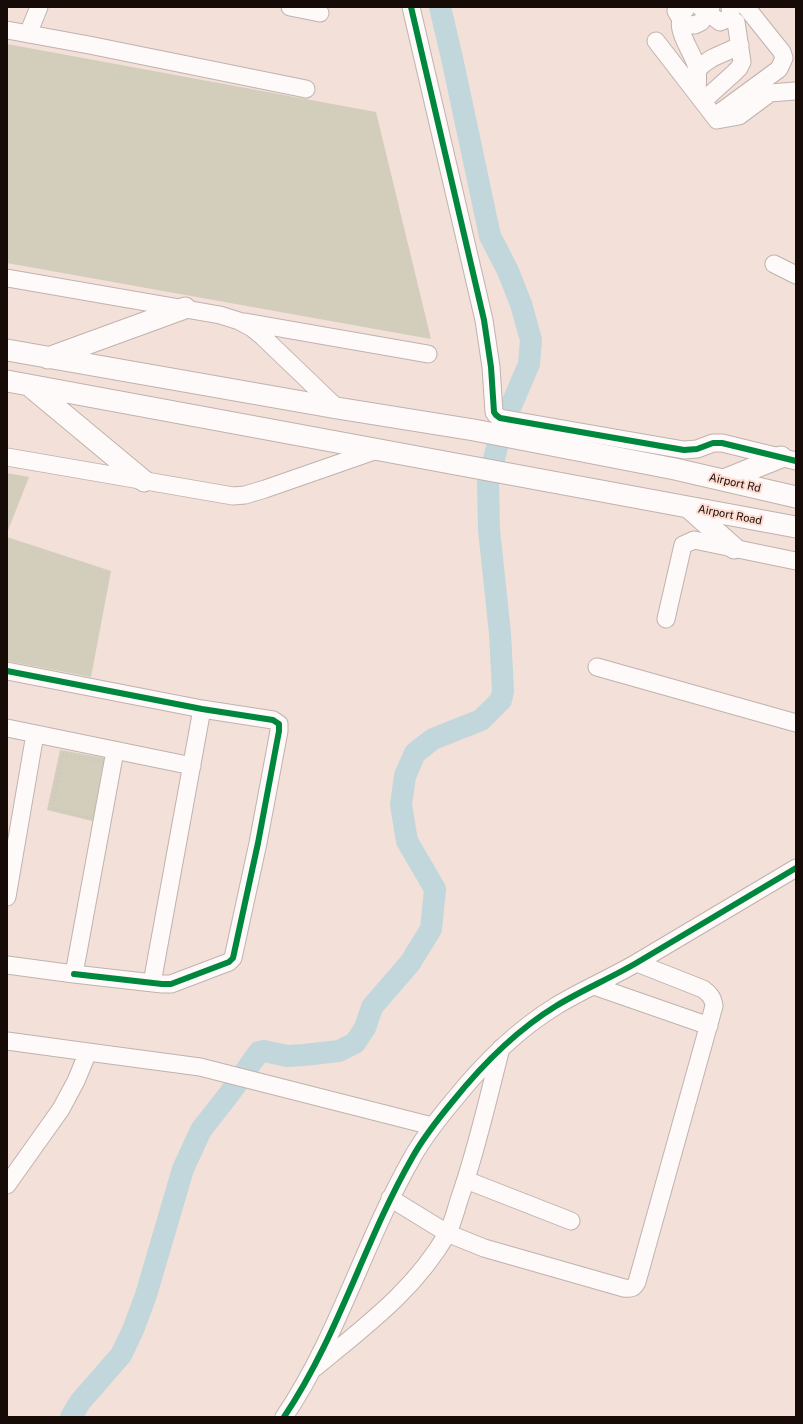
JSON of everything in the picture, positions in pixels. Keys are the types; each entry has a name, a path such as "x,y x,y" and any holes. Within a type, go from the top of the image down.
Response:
{"main road":[{"path":"48,358 185,308"},
{"name":"Airport Rd","path":"7,350 337,408 474,430 675,469 796,497"},
{"name":"Airport Road","path":"7,381 796,527"},
{"path":"29,386 144,481"},
{"path":"724,480 788,459"},
{"path":"688,507 734,548"}],"street":[{"path":"28,34 39,7"},
{"path":"290,7 320,13"},
{"path":"411,7 484,320 491,368 494,412 496,415 500,418 668,448 690,450 713,443 722,443 788,459"},
{"path":"715,116 779,69 784,58 782,52 746,7"},
{"path":"681,11 688,24 695,26 701,22 706,9 720,22 727,20 733,14"},
{"path":"681,11 680,24 682,33 697,70 700,97"},
{"path":"700,97 739,68 742,62 733,14"},
{"path":"7,30 97,46 306,89"},
{"path":"656,41 718,120 739,116 770,93 796,89"},
{"path":"697,70 710,58 732,50 740,45"},
{"path":"774,264 796,276"},
{"path":"7,278 185,308 220,315 239,321 428,354"},
{"path":"239,321 252,328 263,337 337,408"},
{"path":"7,457 233,496 245,495 380,450"},
{"path":"666,619 683,545 694,540 796,561"},
{"path":"597,667 796,723"},
{"path":"7,671 202,709 273,720 279,724 279,731 257,850 233,958 229,962 171,984 74,974 7,965"},
{"path":"152,983 202,709"},
{"path":"7,728 34,734 110,757 192,766"},
{"path":"7,897 34,734"},
{"path":"74,974 110,757"},
{"path":"284,1417 326,1343 390,1198 412,1157 432,1126 469,1081 502,1046 530,1023 556,1006 637,963 796,868"},
{"path":"390,1198 447,1233 491,1250 624,1288 630,1289 635,1287 714,1006 713,999 703,990 637,963"},
{"path":"594,986 709,1026"},
{"path":"7,1041 200,1067 432,1126"},
{"path":"310,1372 404,1292 420,1274 447,1233 466,1180 502,1046"},
{"path":"7,1185 61,1109 76,1081 88,1052"},
{"path":"466,1180 571,1221"}],"path":[{"path":"63,754 110,757 92,818 52,808 63,754"}],"shaded area":[{"path":"7,44 376,112 431,339 7,263"},
{"path":"7,473 29,477 7,533"},
{"path":"7,537 111,571 91,677 7,661"},
{"path":"60,750 111,759 96,822 47,810"}],"waterway":[{"path":"71,1417 80,1402 121,1355 133,1330 146,1295 183,1169 201,1130 259,1052 264,1051 287,1056 304,1055 339,1051 355,1043 365,1028 372,1007 410,963 431,929 435,889 407,841 401,805 405,776 415,753 433,739 481,720 501,700 503,691 500,633 489,530 488,483 502,427 529,364 531,340 521,304 508,271 490,236 440,7"}],"cycle path":[{"path":"411,7 484,320 491,367 494,412 496,415 500,418 684,450 697,449 713,443 722,443 796,461"},
{"path":"7,671 202,709 273,720 279,724 279,731 258,843 233,958 229,962 171,984 74,974"},
{"path":"284,1417 320,1355 379,1223 412,1158 436,1122 476,1074 500,1049 527,1026 556,1006 638,962 796,868"}]}
